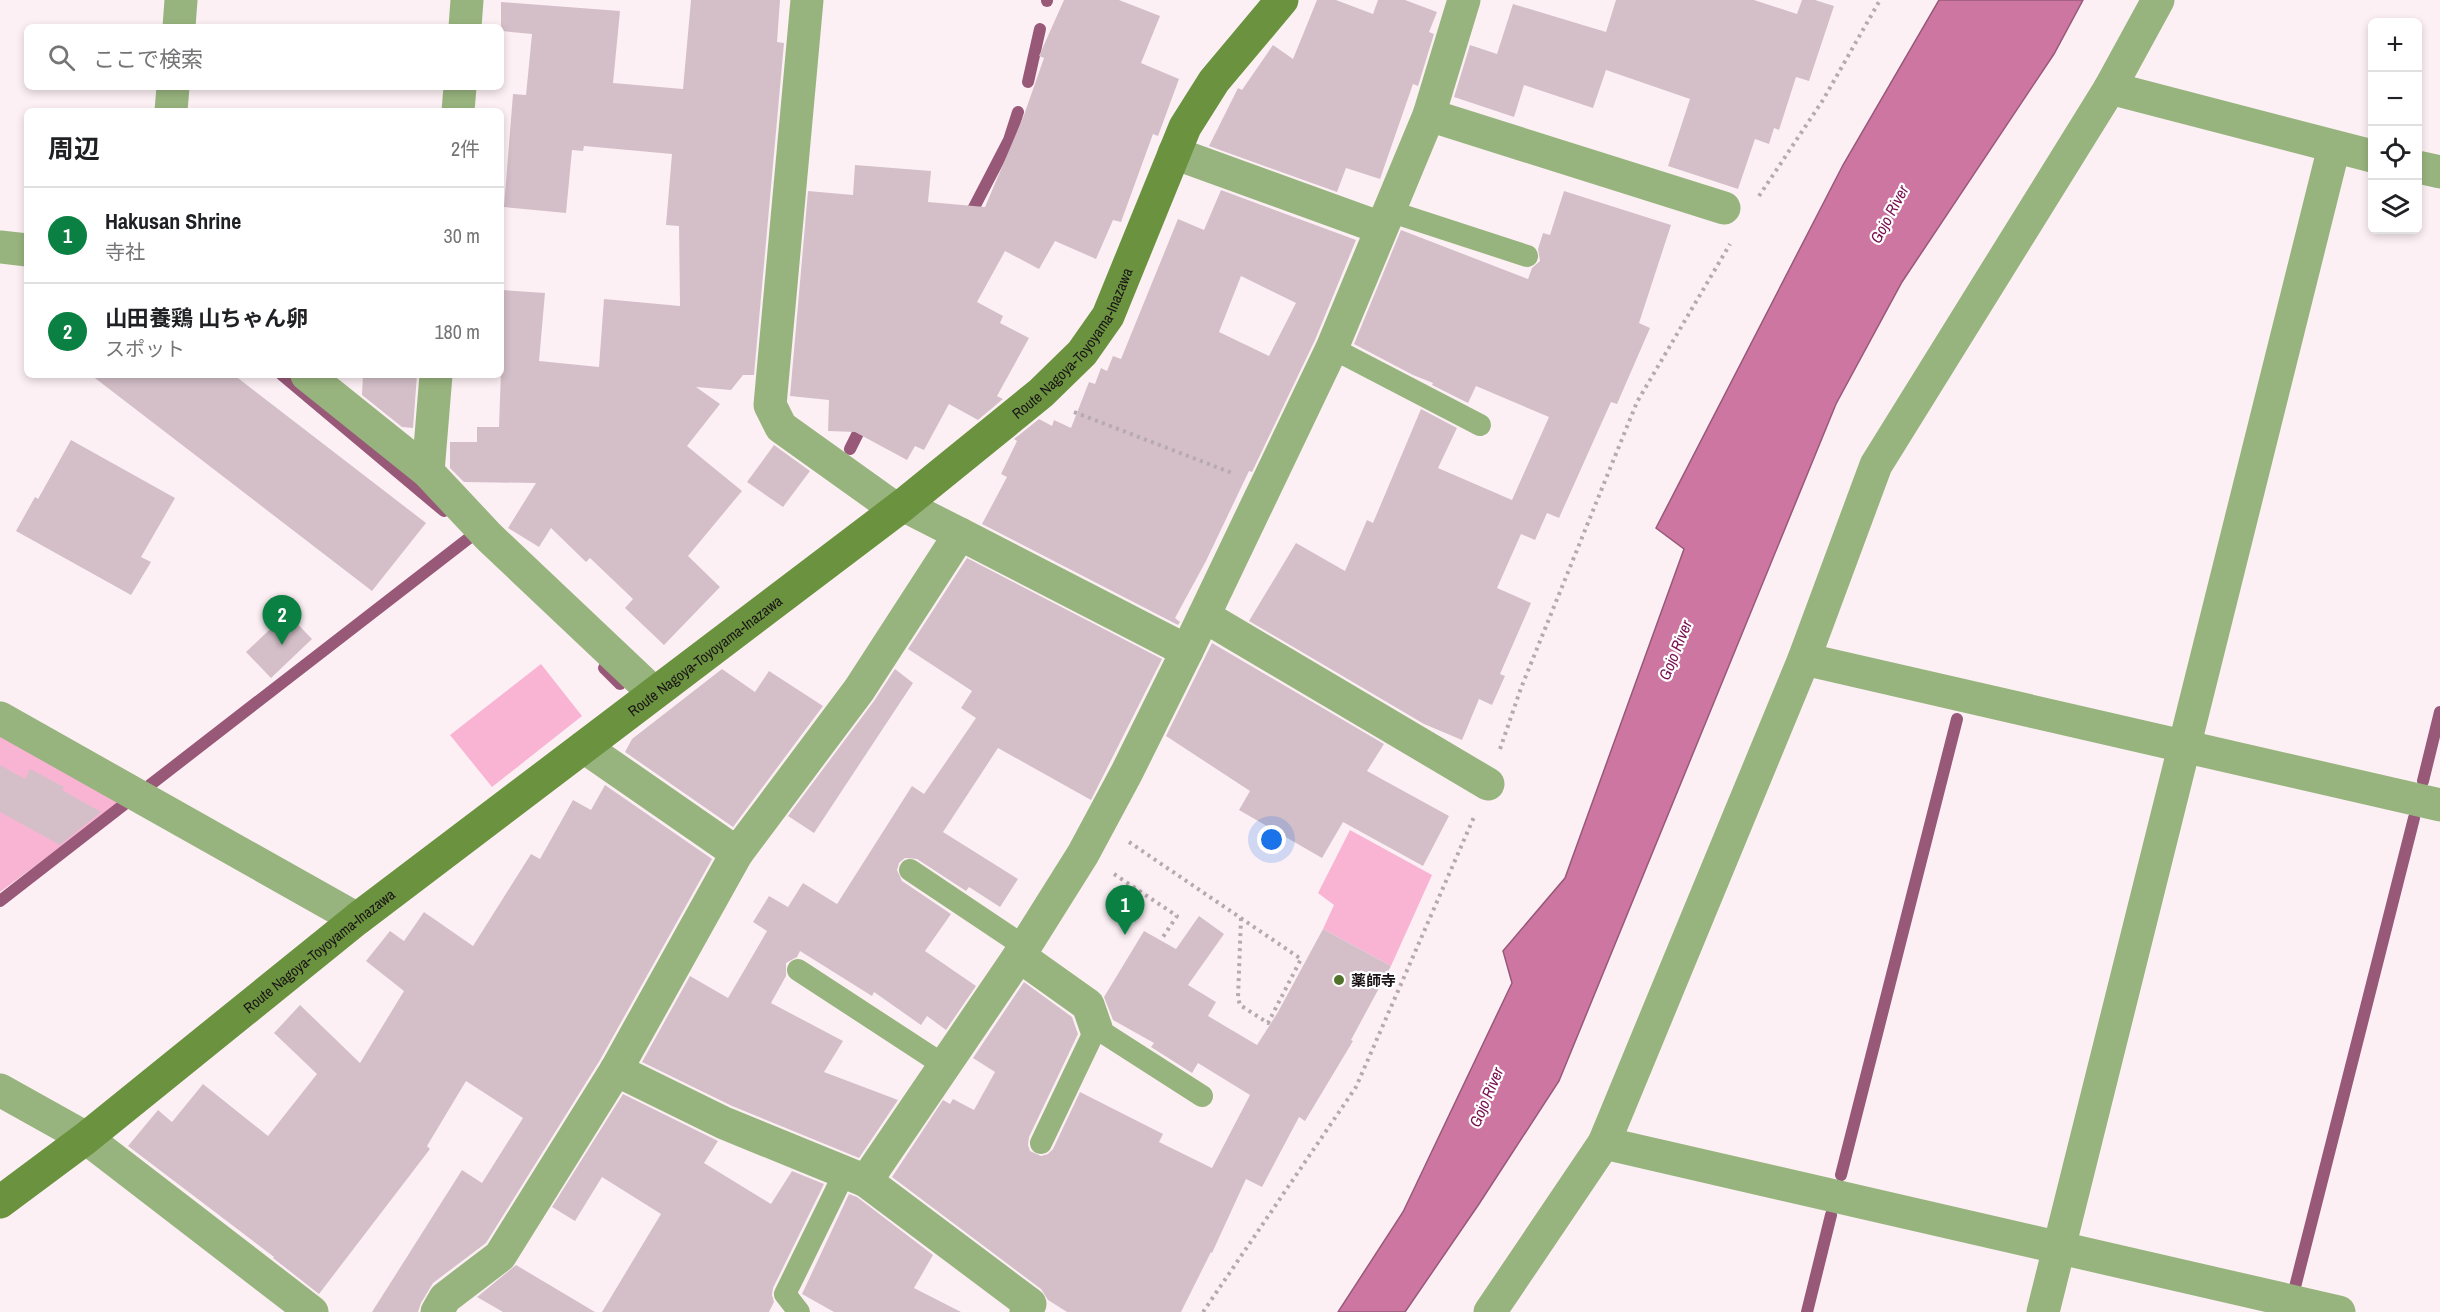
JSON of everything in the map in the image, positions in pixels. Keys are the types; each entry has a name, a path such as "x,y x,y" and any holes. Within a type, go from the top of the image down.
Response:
{"main road":[{"name":"Route Nagoya-Toyoyama-Inazawa","path":"0,1202 86,1138 357,919 900,507 1041,393 1082,353 1108,316 1185,127 1215,81 1282,0"}],"street":[{"path":"178,24 181,0"},
{"path":"465,24 467,0"},
{"path":"807,0 770,405 781,427 900,507 960,534 1188,651"},
{"path":"855,1177 945,1066 1022,951 1101,823 1188,651 1332,348 1429,114 1464,0"},
{"path":"1490,1312 1604,1143 1804,659 1876,465 2110,88 2158,0"},
{"path":"2110,88 2368,155"},
{"path":"171,108 173,90"},
{"path":"458,108 460,90"},
{"path":"1429,114 1739,205"},
{"path":"2043,1312 2334,147"},
{"path":"1174,153 1385,220"},
{"path":"2422,168 2440,172"},
{"path":"0,247 24,250"},
{"path":"311,378 428,472 489,537 654,693"},
{"path":"428,472 436,378"},
{"path":"437,1312 445,1298 500,1256 616,1070 737,853 859,690 960,534"},
{"path":"1204,616 1488,784"},
{"path":"1804,659 2440,805"},
{"path":"0,718 357,919"},
{"path":"584,747 737,853"},
{"path":"1022,951 1088,1005 1096,1028"},
{"path":"616,1070 724,1123 855,1177 1030,1304 1026,1312"},
{"path":"0,1090 86,1138 312,1312"},
{"path":"1604,1143 2339,1312"}],"lane":[{"path":"1385,220 1527,256"},
{"path":"1332,348 1480,426"},
{"path":"910,870 1022,951"},
{"path":"798,970 945,1066"},
{"path":"1041,1143 1096,1028 1202,1096"},
{"path":"799,1312 785,1294 855,1177"}],"path":[{"path":"1739,205 1823,100 1880,0"},
{"path":"1203,1312 1356,1087 1488,784 1521,688 1637,402 1731,242"},
{"path":"1041,393 1064,408 1266,486"},
{"path":"1101,823 1241,918 1301,959 1268,1023 1240,1005 1238,998 1241,918"},
{"path":"1083,854 1177,916 1161,940"}],"shaded area":[{"path":"541,664 582,716 492,787 450,735"},
{"path":"0,731 123,801 0,892"},
{"path":"1350,830 1432,875 1391,966 1323,929 1334,905 1318,893"}],"water":[{"name":"Gojo River","path":"1939,0 2083,0 2054,54 1902,282 1836,404 1559,1081 1405,1312 1338,1312 1403,1212 1512,983 1503,951 1565,878 1684,549 1656,528 1843,165"}],"building":[{"path":"691,0 780,0 777,42 784,43 754,375 743,375 731,390 696,387 720,404 687,446 742,491 688,556 720,587 664,645 625,608 633,599 590,558 586,562 551,528 539,547 508,528 536,483 464,482 450,468 450,442 477,442 477,427 499,427 501,378 504,378 504,290 545,293 539,361 599,367 604,299 680,306 679,226 666,225 672,154 584,146 583,151 572,150 566,213 504,207 513,94 526,95 532,34 504,31 504,24 501,24 501,2 620,11 613,83 683,89"},
{"path":"1064,0 1119,0 1160,16 1141,63 1179,79 1158,136 1153,134 1121,222 1113,220 1096,259 1055,241 1039,269 1005,251 977,302 1003,316 1000,323 1029,338 997,396 1003,399 978,420 949,404 924,450 915,446 907,460 855,432 828,431 829,400 790,396 808,191 853,195 855,165 931,171 928,202 985,207 1024,115 1044,58 1039,56"},
{"path":"1317,0 1336,0 1373,14 1378,0 1405,0 1437,12 1429,32 1434,34 1418,86 1413,84 1380,179 1346,168 1337,192 1209,146 1238,88 1242,90 1273,45 1293,59"},
{"path":"1616,0 1754,0 1797,14 1802,0 1815,0 1834,6 1809,81 1796,77 1779,130 1774,128 1769,144 1755,139 1738,189 1668,166 1690,99 1606,70 1593,108 1524,85 1514,117 1454,97 1470,45 1497,54 1513,4 1606,32"},
{"path":"1221,190 1356,240 1315,340 1252,472 1249,471 1206,561 1175,618 1180,622 1178,625 982,524 1007,477 1001,474 1017,441 1014,439 1039,419 1052,426 1054,420 1071,428 1089,382 1095,384 1101,368 1107,371 1113,356 1121,359 1178,219 1204,230","holes":["1241,276 1296,303 1269,356 1219,332"]},
{"path":"1564,191 1671,225 1639,323 1650,328 1617,404 1611,402 1559,518 1547,513 1535,540 1521,534 1497,588 1531,603 1500,674 1505,676 1492,705 1479,699 1462,740 1424,724 1249,621 1296,543 1345,571 1367,520 1373,523 1421,409 1457,428 1438,468 1512,500 1549,417 1476,386 1468,403 1354,344 1401,230 1528,279 1532,268 1540,261 1538,249 1543,233 1550,235"},
{"path":"95,378 238,378 426,523 372,591"},
{"path":"363,378 417,378 413,428 402,427 362,395"},
{"path":"71,440 175,498 141,557 151,562 131,595 16,531 35,497 38,499"},
{"path":"774,445 810,471 783,507 747,482"},
{"path":"967,558 1162,659 1091,800 998,748 943,832 1018,879 1000,907 969,887 966,891 917,859 905,858 899,863 897,870 902,881 951,914 925,951 976,986 946,1030 927,1016 921,1025 874,992 872,996 800,951 797,957 786,963 786,976 771,1003 843,1041 824,1072 898,1100 859,1158 732,1106 642,1062 690,976 728,998 767,931 753,922 769,896 788,907 803,883 837,904 912,786 924,794 976,718 961,708 972,691 908,649"},
{"path":"287,613 312,639 271,678 246,652"},
{"path":"1212,643 1384,744 1367,771 1449,816 1423,866 1343,822 1322,858 1239,810 1250,791 1166,736"},
{"path":"722,669 755,692 769,671 823,706 733,827 625,752 632,739"},
{"path":"895,669 913,683 814,833 788,816 874,701"},
{"path":"0,765 25,779 30,769 64,787 62,790 101,812 60,845 0,812"},
{"path":"605,785 712,859 600,1060 486,1243 433,1283 418,1312 372,1312 462,1170 482,1183 523,1118 466,1081 427,1146 430,1149 319,1294 128,1146 158,1110 172,1122 203,1084 268,1136 317,1074 274,1033 300,1005 360,1063 404,991 366,961 390,931 404,941 424,912 473,946 531,854 540,859 573,800 591,810"},
{"path":"1199,916 1224,934 1188,985 1216,1002 1208,1016 1257,1045 1278,1012 1323,929 1391,966 1351,1040 1353,1041 1305,1121 1299,1117 1262,1187 1246,1179 1212,1253 1181,1312 1067,1312 1048,1300 1041,1289 892,1177 943,1100 950,1104 953,1099 974,1110 995,1072 973,1058 1024,982 1072,1017 1078,1034 1029,1137 1030,1151 1041,1156 1053,1149 1080,1092 1163,1134 1159,1142 1212,1168 1250,1095 1198,1063 1192,1073 1151,1047 1154,1043 1113,1020 1104,997 1144,931 1176,949"},
{"path":"623,1094 718,1141 704,1163 771,1204 792,1171 824,1184 773,1288 774,1302 769,1312 602,1312 661,1214 602,1177 575,1221 552,1207"},
{"path":"849,1194 857,1197 933,1255 914,1288 961,1312 834,1312 802,1294"},
{"path":"516,1265 595,1312 503,1312 477,1297"}],"waterway":[{"path":"1028,82 1040,29"},
{"path":"968,219 1009,140 1018,112"},
{"path":"286,378 444,511"},
{"path":"850,449 864,421"},
{"path":"150,785 473,535"},
{"path":"604,668 620,684"},
{"path":"2423,781 2440,712"},
{"path":"1841,1175 1957,719"},
{"path":"0,901 126,803"},
{"path":"2295,1287 2414,818"},
{"path":"1807,1312 1831,1215"}],"place":[{"name":"山田養鶏 山ちゃん卵","path":"282,645"},
{"name":"Hakusan Shrine","path":"1125,935"},
{"name":"薬師寺","path":"1339,980"}]}
